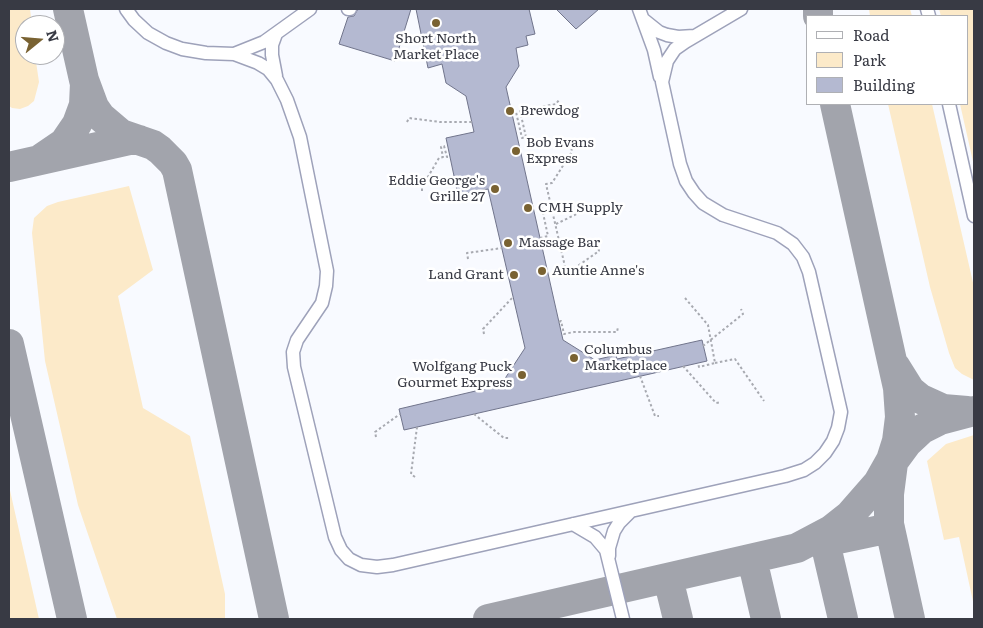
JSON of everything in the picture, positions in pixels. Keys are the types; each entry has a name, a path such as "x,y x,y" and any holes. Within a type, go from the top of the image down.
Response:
{"street":[{"path":"126,9 134,20 148,33 166,43 182,49 234,54 258,63 268,69 280,86"},
{"path":"234,54 257,46 310,9"},
{"path":"662,82 665,66 671,54 698,34 741,9"},
{"path":"276,34 272,45 274,70 300,137 328,271 322,303 297,340 293,352 294,360 310,439 335,537 341,550 349,559 361,566 377,567 393,565 785,476 804,470 815,463 825,454 833,441 841,412 809,272 803,257 793,244 777,233 723,215 703,203 694,193 686,181 680,164 654,50 641,14"},
{"path":"641,14 659,32 667,35 684,37 698,34"},
{"path":"949,105 974,216"},
{"path":"624,619 609,548 614,531 619,523 632,511"},
{"path":"573,524 595,537 610,558"}],"path":[{"path":"512,113 516,112 522,138 526,136 520,111 556,104 559,100"},
{"path":"408,122 409,118 440,122 472,122"},
{"path":"422,191 422,187 439,158 443,157 440,147 444,146 447,157 450,157"},
{"path":"572,148 571,153 552,183 546,184 566,270 572,270 599,251 598,246"},
{"path":"540,238 548,236 541,204 551,202"},
{"path":"556,224 589,208 590,204"},
{"path":"468,259 468,253 502,248"},
{"path":"484,334 484,329 513,297"},
{"path":"685,298 708,325 715,363"},
{"path":"703,346 743,314 741,309"},
{"path":"559,322 561,321 564,334 574,332 617,332 618,327"},
{"path":"698,363 699,367 735,359 764,402"},
{"path":"683,366 716,403 721,402"},
{"path":"640,376 655,416 659,416"},
{"path":"376,437 375,432 400,414"},
{"path":"474,414 504,438 509,438"},
{"path":"415,477 411,474 417,427"}],"green space":[{"path":"9,9 30,9 31,15 15,15 15,65 36,65 39,82 34,101 28,106 20,109 9,106"},
{"path":"869,9 910,9 912,15 870,15"},
{"path":"939,9 974,9 974,166 960,105 968,105 968,15 941,15"},
{"path":"888,105 932,105 974,287 974,380 955,368 930,287"},
{"path":"129,186 153,270 118,296 143,408 190,436 225,594 225,619 117,619 78,505 45,361 32,233 34,218 47,206 58,202"},
{"path":"974,435 974,606 959,537 944,540 927,461 946,444"},
{"path":"9,486 39,619 9,619"}],"building":[{"path":"358,9 411,9 395,61 339,44 348,17 354,16"},
{"path":"416,9 529,9 535,34 526,36 528,45 516,48 519,66 506,87 563,340 595,360 616,355 617,359 702,340 707,361 404,430 399,409 484,389 483,385 504,380 525,348 488,189 458,195 446,138 474,132 466,96 446,83 442,64 428,68"},
{"path":"556,9 599,9 576,29"}],"taxiway":[{"path":"68,9 84,80 94,107 101,117 121,134 153,145 160,150 177,170 274,619"},
{"path":"818,9 818,15"},
{"path":"42,158 64,143 77,124 84,105 85,83"},
{"path":"488,619 797,548 831,530 850,515 878,483 891,460 897,441 900,417 898,388 835,105"},
{"path":"9,167 129,140 139,140"},
{"path":"9,344 72,619"},
{"path":"895,366 910,390 921,399 943,409 967,411"},
{"path":"893,462 907,443 922,429 940,420 974,411"},
{"path":"893,463 889,494 889,524 910,619"},
{"path":"819,543 890,528"},
{"path":"825,542 843,619"},
{"path":"752,559 766,619"},
{"path":"668,578 678,619"}],"place":[{"name":"Short North Market Place","path":"436,23"},
{"name":"Brewdog","path":"510,111"},
{"name":"Bob Evans Express","path":"516,151"},
{"name":"Eddie George's Grille 27","path":"495,189"},
{"name":"CMH Supply","path":"528,208"},
{"name":"Massage Bar","path":"508,243"},
{"name":"Auntie Anne's","path":"542,271"},
{"name":"Land Grant","path":"514,275"},
{"name":"Columbus Marketplace","path":"574,358"},
{"name":"Wolfgang Puck Gourmet Express","path":"522,375"}]}
